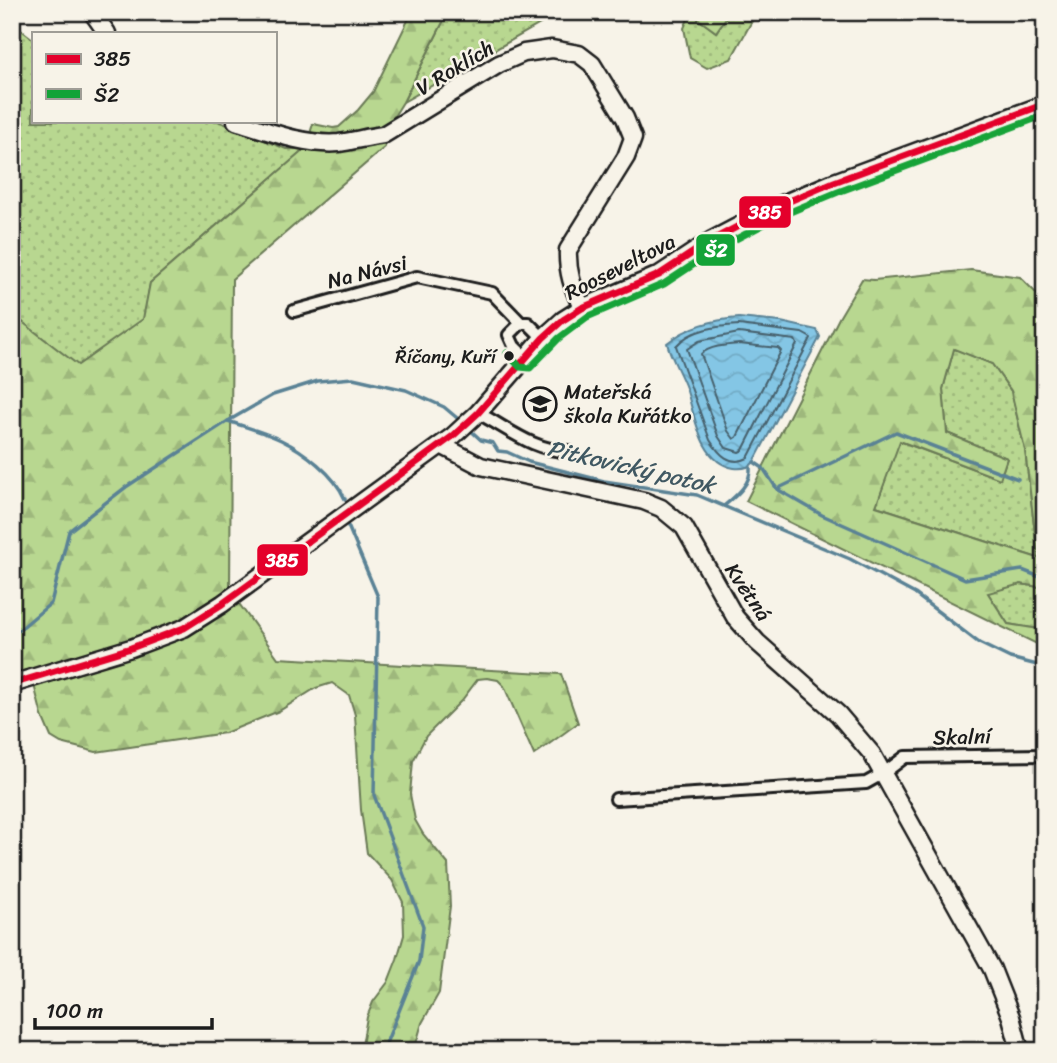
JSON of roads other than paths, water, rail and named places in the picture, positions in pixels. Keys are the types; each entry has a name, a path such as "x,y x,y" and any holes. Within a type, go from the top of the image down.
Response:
{"street":[{"path":"92,12 106,32"},
{"name":"V Roklích","path":"239,122 292,138 337,143 383,135 499,64 524,53 552,49 579,54 592,64 625,118 633,138 626,157 568,250 571,284 582,308"},
{"name":"Rooseveltova","path":"12,684 131,648 184,628 222,604 447,440 475,415 543,338 582,308 659,275 712,240 773,208 834,182 1045,104"},
{"name":"Na Návsi","path":"294,311 417,277 492,293 521,323 528,323 543,338"},
{"path":"521,323 509,335 514,346 526,358"},
{"path":"475,415 530,442 556,452 568,451"},
{"name":"Květná","path":"447,440 481,466 644,501 661,508 684,527 735,617 757,642 838,714 872,754 992,969 1011,1017 1020,1051"},
{"name":"Skalní","path":"616,799 866,783 905,757 1045,755"}],"water":[{"path":"739,318 781,322 817,330 820,337 754,462 748,467 734,468 713,457 706,448 686,388 667,343 701,325"}],"waterway":[{"name":"Pitkovický potok","path":"12,636 51,603 69,531 126,487 273,395 318,381 353,378 406,390 444,407 463,423"},
{"path":"228,421 275,437 299,450 334,481 345,499"},
{"name":"Pitkovický potok","path":"468,428 481,440 493,443 498,451 529,462 604,481 697,495 850,559 915,594 979,643 1010,658 1045,667"},
{"path":"777,489 896,432 1018,479"},
{"path":"754,462 763,468 777,489 822,515 965,579 1022,570 1045,579"},
{"path":"724,506 746,484 750,467"},
{"path":"348,526 378,597 374,795 423,926 419,961 383,1051"}],"place":[{"name":"Říčany, Kuří","path":"509,356"},
{"name":"Mateřská škola Kuřátko","path":"540,404"}]}
